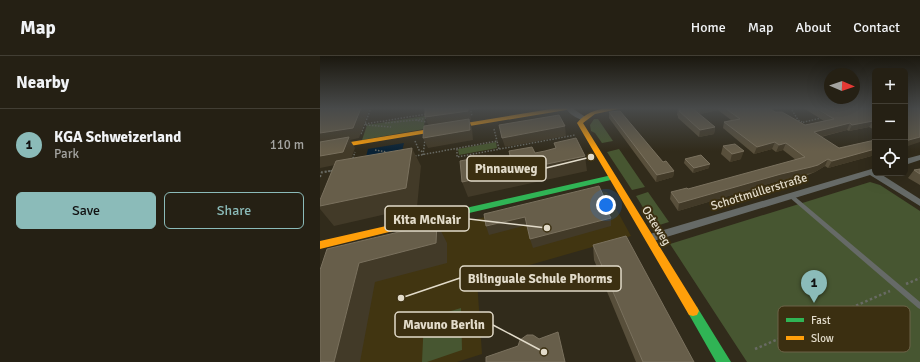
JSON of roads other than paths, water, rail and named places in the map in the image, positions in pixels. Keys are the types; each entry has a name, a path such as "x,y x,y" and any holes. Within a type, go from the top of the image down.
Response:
{"street":[{"path":"320,149 384,138 428,126 468,122"},
{"name":"Osteweg","path":"580,122 724,362"},
{"path":"908,161 920,158"},
{"name":"Schottmüllerstraße","path":"650,238 872,172"},
{"path":"879,176 920,203"},
{"path":"320,246 612,177"}],"lane":[{"path":"791,196 920,306"}],"water":[{"path":"404,143 402,151 366,157 368,149"}],"place":[{"name":"Pinnauweg","path":"591,157"},
{"name":"Kita McNair","path":"547,228"},
{"name":"Bilinguale Schule Phorms","path":"401,298"},
{"name":"KGA Schweizerland","path":"814,303"},
{"name":"Mavuno Berlin","path":"544,352"}]}
